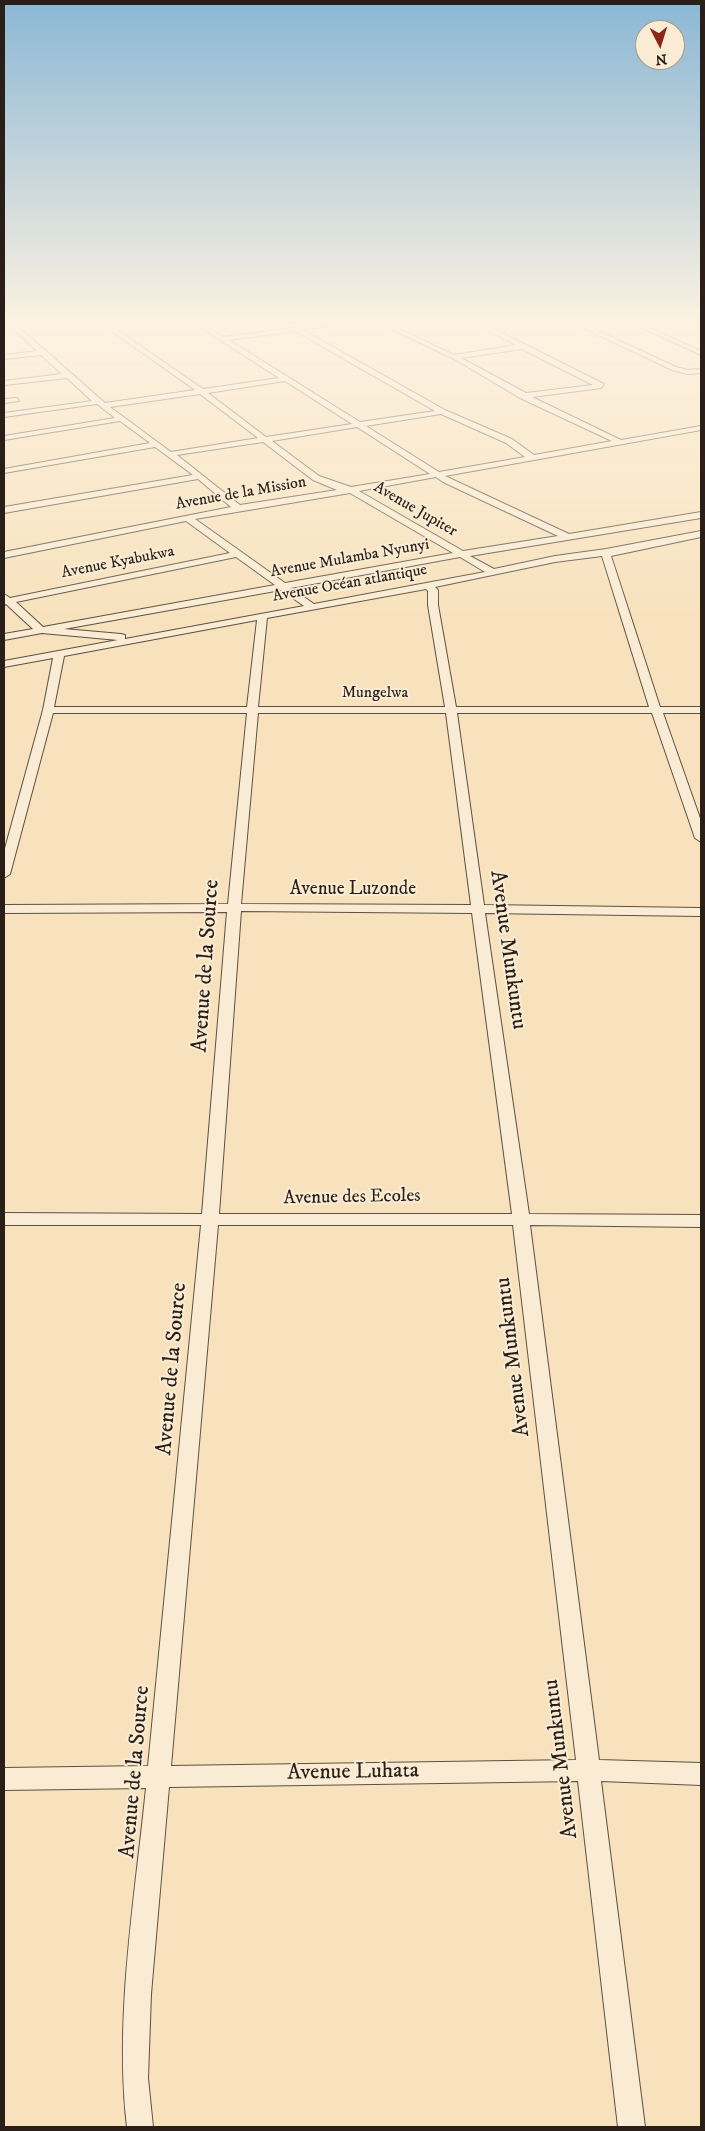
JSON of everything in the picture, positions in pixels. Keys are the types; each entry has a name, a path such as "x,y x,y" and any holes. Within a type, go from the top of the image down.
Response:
{"street":[{"path":"4,438 106,421"},
{"path":"125,421 200,476 238,508"},
{"name":"Avenue Jupiter","path":"242,421 316,478 337,487 351,490 492,572"},
{"path":"356,421 436,474 566,536"},
{"path":"171,454 377,421"},
{"path":"464,421 509,441 532,457"},
{"path":"577,421 618,441"},
{"name":"Avenue de la Mission","path":"4,554 238,508 351,490 618,441 701,428"},
{"path":"690,429 701,435"},
{"path":"4,471 158,444"},
{"path":"4,510 200,476"},
{"name":"Avenue Mulamba Nyunyi","path":"4,637 463,554 701,515"},
{"path":"187,518 312,607"},
{"path":"634,526 640,532 635,540"},
{"name":"Avenue Océan atlantique","path":"4,664 428,586 555,559 608,552 701,534"},
{"path":"665,542 635,540 608,552 606,556 655,710 701,838"},
{"name":"Avenue Kyabukwa","path":"5,600 237,554"},
{"name":"Avenue Munkuntu","path":"428,586 433,590 433,605 450,710 521,1218 632,2127"},
{"path":"5,600 40,630 141,639"},
{"name":"Avenue de la Source","path":"140,2127 135,2078 138,1994 160,1776 210,1221 236,909 239,848 262,616"},
{"path":"4,874 48,710 58,654"},
{"name":"Mungelwa","path":"48,710 701,710"},
{"name":"Avenue Luzonde","path":"4,909 314,907 701,912"},
{"name":"Avenue des Ecoles","path":"4,1219 210,1221 521,1218 701,1221"},
{"name":"Avenue Luhata","path":"4,1778 587,1770 701,1774"}]}
